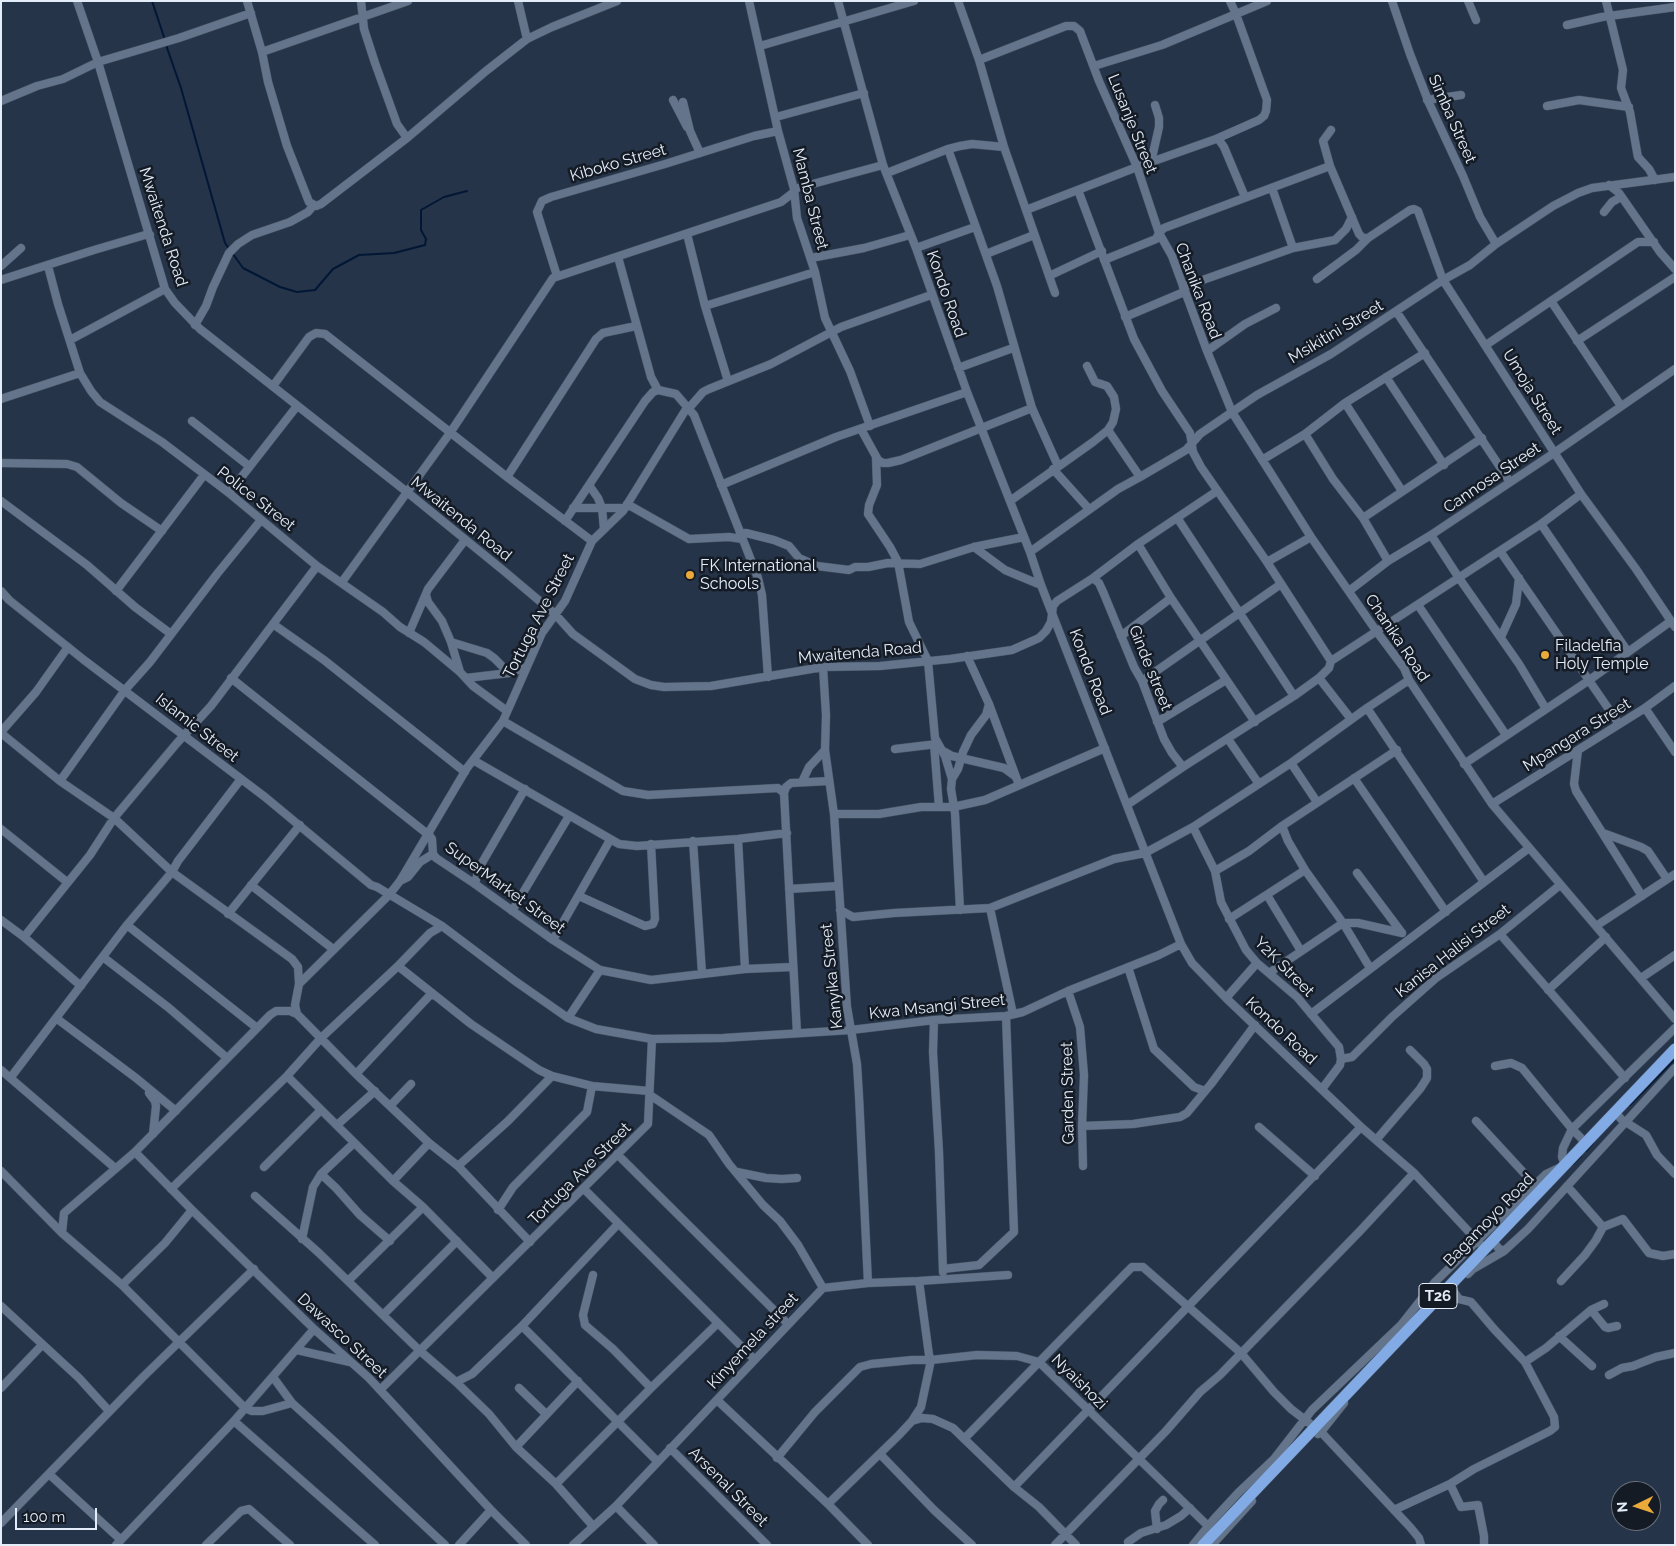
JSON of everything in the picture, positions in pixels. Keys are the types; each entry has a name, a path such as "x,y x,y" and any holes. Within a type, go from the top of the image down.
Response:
{"highway":[{"name":"Bagamoyo Road","path":"1203,1545 1318,1430 1450,1287 1485,1243 1616,1113 1675,1049"}],"street":[{"name":"Mwaitenda Road","path":"77,1 98,62 166,290 195,324 407,492 555,614 573,634 635,679 651,685 676,688 711,686 823,667 880,666 1012,650 1039,638 1046,631 1051,622 1053,606 1057,601 1217,491"},
{"path":"247,1 262,52 279,123 308,202 313,206"},
{"path":"360,1 364,29 390,107 397,124 407,138"},
{"path":"262,52 408,1"},
{"path":"518,1 527,39"},
{"path":"195,324 206,306 212,287 229,253 238,244 252,235 290,222 308,212 313,206 321,204 407,138 527,39 552,26 617,1"},
{"name":"Mamba Street","path":"750,1 778,131 794,191 797,218 815,272 826,318 850,371 870,426"},
{"name":"Kondo Road","path":"838,1 885,169 916,248 931,295 967,392 1181,944 1192,963 1226,998 1361,1127 1414,1173 1485,1243 1504,1251"},
{"path":"760,46 844,22 901,3 914,1"},
{"path":"958,1 979,60 1004,147 1054,294"},
{"path":"1026,210 1216,139 1260,120 1266,111 1267,105 1230,1"},
{"path":"1094,66 1162,45 1267,1"},
{"name":"Simba Street","path":"1392,1 1427,100 1480,217 1496,244"},
{"path":"1468,1 1476,20"},
{"path":"1606,1 1623,70 1621,88 1628,107 1638,157 1655,180"},
{"path":"1567,25 1675,7"},
{"path":"1,101 37,86 62,79 98,62 179,38 251,13"},
{"name":"Lusanje Street","path":"979,60 1066,26 1070,25 1078,28 1137,167 1159,233"},
{"path":"776,117 864,93"},
{"path":"1427,100 1461,95"},
{"path":"673,100 700,153"},
{"path":"1547,106 1579,100 1628,107"},
{"path":"683,102 690,131"},
{"path":"1151,162 1159,127 1159,118 1155,105"},
{"path":"1330,130 1322,141 1330,166 1361,236 1368,238"},
{"name":"Kiboko Street","path":"557,276 537,212 542,201 754,136 778,131"},
{"path":"1216,139 1224,147 1245,197"},
{"path":"342,582 450,433 549,281 557,276 781,202 794,191 885,169 948,148 972,144 1004,147"},
{"path":"948,148 997,286 1013,348 1032,408 1056,468 1089,509"},
{"path":"1104,260 1156,239 1164,228 1330,166"},
{"name":"Msikitini Street","path":"1030,552 1118,489 1186,450 1200,434 1257,395 1331,354 1443,280 1470,265 1496,244 1553,206 1592,188 1675,177"},
{"path":"1609,185 1621,197 1660,252 1675,269"},
{"path":"1272,188 1293,248"},
{"path":"1078,190 1125,317 1162,392 1190,433 1193,452 1201,468 1267,562 1331,662"},
{"path":"1604,212 1612,202 1621,197"},
{"name":"Umoja Street","path":"1368,238 1410,210 1416,210 1421,215 1443,280 1581,494 1636,569 1673,624"},
{"path":"1125,317 1184,290 1293,248 1335,240 1346,229 1352,217"},
{"path":"916,248 975,227"},
{"name":"Chanika Road","path":"1159,233 1172,256 1232,412 1310,537 1404,668 1409,680 1492,804 1675,1019"},
{"path":"687,234 705,306 728,381"},
{"path":"1,280 94,250 150,235"},
{"path":"810,258 864,248 910,235"},
{"path":"986,254 1034,235"},
{"path":"1317,278 1348,256 1368,238"},
{"path":"1486,345 1638,242 1654,242"},
{"path":"1,266 21,248"},
{"path":"1049,276 1102,251"},
{"path":"618,257 651,377 658,390"},
{"name":"Police Street","path":"48,266 80,373 100,402 162,442 229,493 317,566 424,642 507,712"},
{"path":"705,306 815,272"},
{"path":"1577,341 1675,277"},
{"path":"70,340 166,290"},
{"name":"Tortuga Ave Street","path":"299,984 389,895 400,880 465,772 503,721 542,633 565,601 592,540 626,506 689,407 703,392 771,364 832,332 931,295"},
{"path":"1551,301 1621,406"},
{"path":"1207,350 1245,324 1276,308"},
{"path":"1396,311 1510,482"},
{"path":"507,477 596,339 603,334 636,326"},
{"path":"273,386 309,337 316,333 321,333 365,364 450,433 592,540"},
{"path":"958,368 1013,348"},
{"path":"1262,460 1305,434 1345,403 1386,376 1425,353"},
{"path":"1010,501 1108,430 1113,422 1116,403 1108,386 1095,382 1087,366"},
{"name":"Cannosa Street","path":"1349,591 1388,561 1431,535 1554,453 1675,369"},
{"path":"1,399 80,373"},
{"path":"1386,376 1444,465"},
{"path":"565,521 645,401 653,392 658,390 673,392 689,407 694,415 758,578 762,595 768,677"},
{"path":"721,485 828,440 967,392"},
{"path":"1345,403 1402,491"},
{"path":"229,493 297,406"},
{"path":"861,429 876,457 883,463 893,462 1032,408"},
{"path":"192,421 249,466"},
{"path":"1108,430 1140,477"},
{"path":"1305,434 1333,479 1363,518 1388,561"},
{"path":"1363,518 1482,438"},
{"path":"876,457 876,488 869,505 868,514 898,562 909,622 928,661 933,725 938,746 939,807"},
{"path":"1,463 57,463 76,467 121,503 162,531"},
{"path":"116,591 204,475"},
{"path":"589,485 602,508 604,529"},
{"path":"1127,805 1294,696 1319,678 1329,668 1331,662 1541,524 1581,494"},
{"path":"1,500 87,565 116,591 171,634"},
{"path":"573,508 626,506 684,538 694,540 741,537 746,533 789,546 799,558 826,569 849,570 855,567 868,567 898,562 920,564 974,547 1024,536"},
{"path":"1178,519 1294,696"},
{"path":"60,781 125,690 150,662 261,520"},
{"path":"1541,524 1628,652"},
{"path":"1431,535 1501,637 1546,709"},
{"path":"1267,562 1310,537"},
{"path":"409,633 428,589 465,540"},
{"path":"1138,544 1171,598 1255,722"},
{"path":"974,547 1005,570 1041,585"},
{"path":"1500,551 1619,724"},
{"path":"24,937 90,855 114,818 211,706 317,566"},
{"name":"Ginde street","path":"1093,578 1102,588 1134,667 1142,681 1157,722 1172,753 1183,767"},
{"path":"1501,637 1515,608 1519,578"},
{"path":"1142,681 1281,584"},
{"name":"Islamic Street","path":"1,591 9,600 68,647 300,825 371,885 389,895"},
{"path":"426,595 428,602 438,614 451,642 460,672"},
{"path":"1121,636 1171,598"},
{"path":"1418,605 1506,735"},
{"path":"273,624 324,660 465,772"},
{"path":"1464,764 1628,652 1673,624"},
{"path":"451,642 487,653 509,673"},
{"path":"68,647 36,692 1,733 60,781 114,818 172,872 292,959 298,968 299,984 295,1005 297,1014"},
{"path":"967,656 989,704 1019,785"},
{"path":"466,678 509,673 526,667"},
{"name":"Kanyika Street","path":"823,667 826,714 825,750 834,814 848,1016 857,1064 868,1283"},
{"name":"SuperMarket Street","path":"231,678 428,834 432,840 433,854 553,940 600,970 651,980 745,969 792,967"},
{"path":"1319,678 1351,719"},
{"path":"1157,722 1226,680"},
{"path":"840,910 853,917 990,908 1114,859 1145,853 1193,827 1259,784 1409,680"},
{"name":"Mpangara Street","path":"1492,804 1645,708 1675,686"},
{"path":"952,779 971,735 986,715 989,704"},
{"path":"1367,708 1484,882"},
{"path":"1645,708 1675,752"},
{"path":"503,721 623,791 648,795 778,788 784,793"},
{"path":"1228,739 1259,784"},
{"path":"938,746 945,756 952,779 951,789 955,813 960,910"},
{"path":"895,749 938,746 952,756 1004,768 1015,776"},
{"path":"834,814 879,814 921,807 953,807 985,800 1105,748"},
{"path":"802,782 809,767 825,750"},
{"path":"1214,871 1249,850 1396,750"},
{"path":"1578,750 1575,788 1642,896"},
{"path":"473,760 619,844 651,844 787,833"},
{"path":"1291,763 1317,802"},
{"path":"1354,778 1446,912"},
{"path":"11,1077 128,925 172,872 178,861 241,779"},
{"path":"797,1032 784,793 788,785 802,782 829,781"},
{"path":"475,884 479,868 525,789"},
{"path":"512,911 569,816"},
{"path":"228,914 300,825"},
{"path":"1282,826 1288,841 1370,968"},
{"name":"Y2K Street","path":"1193,827 1214,871 1220,897 1229,919 1246,950 1257,963 1297,998 1311,1014 1339,1047 1341,1059"},
{"path":"1,829 67,882"},
{"path":"1603,833 1648,851 1667,879"},
{"path":"738,838 745,969"},
{"path":"553,940 610,840"},
{"path":"693,841 702,974"},
{"path":"579,896 645,926 653,924 655,919 651,844"},
{"path":"1311,1014 1529,848"},
{"path":"400,880 408,877 420,862 433,854"},
{"path":"1229,919 1306,870"},
{"path":"1357,873 1407,941"},
{"path":"1596,926 1675,874"},
{"path":"252,884 333,950"},
{"name":"Kanisa Halisi Street","path":"1341,1059 1352,1057 1392,1017 1436,978 1500,934 1560,884"},
{"path":"789,889 838,886"},
{"path":"389,895 442,926 568,1018 596,1029 652,1039"},
{"path":"1267,895 1301,951"},
{"path":"943,1269 980,1265 1014,1232 1009,1015 990,908"},
{"path":"1,920 24,937 81,986"},
{"path":"1269,973 1342,923 1358,923 1402,934"},
{"path":"128,925 257,1028"},
{"path":"171,1189 287,1076 321,1038 398,966 430,933 442,926"},
{"path":"1500,934 1624,1078"},
{"path":"1548,990 1606,937"},
{"name":"Kwa Msangi Street","path":"652,1039 723,1038 852,1030 934,1020 1009,1015 1022,1012 1181,944"},
{"path":"1641,978 1675,955"},
{"path":"103,957 169,1008 228,1058"},
{"path":"1226,998 1257,963"},
{"path":"398,966 478,1029 539,1070 552,1076 592,1086 649,1093 709,1135 729,1164 763,1205 780,1220 798,1245 823,1288 868,1283 1008,1275"},
{"path":"1128,967 1154,1049 1194,1087 1205,1091"},
{"path":"568,1018 600,970"},
{"name":"Garden Street","path":"1068,991 1080,1027 1084,1075 1082,1126 1084,1166"},
{"path":"356,1074 432,994"},
{"path":"48,1218 64,1213 135,1152 270,1014 276,1011 290,1011 297,1014 356,1074 429,1143 458,1166 530,1242"},
{"path":"56,1018 136,1078 176,1111"},
{"path":"934,1020 944,1279"},
{"path":"1082,1126 1133,1124 1180,1117 1187,1113 1255,1025"},
{"path":"1193,1545 1208,1526 1274,1458 1312,1410 1401,1324 1436,1282 1485,1243 1546,1174 1565,1165 1562,1157 1563,1148 1572,1129 1675,1028"},
{"name":"Tortuga Ave Street","path":"380,1390 584,1189 617,1154 642,1132 648,1124 652,1039"},
{"path":"1376,1140 1420,1089 1427,1078 1428,1073 1424,1064 1410,1050"},
{"path":"1322,1089 1336,1070 1341,1059"},
{"path":"1495,1066 1511,1063 1522,1068 1572,1129 1586,1143"},
{"path":"1394,1510 1450,1484 1474,1469 1554,1429 1556,1423 1554,1417 1525,1362 1471,1302 1459,1299 1450,1287 1473,1269 1504,1251 1544,1212 1675,1068"},
{"path":"1,1070 115,1168"},
{"path":"287,1076 354,1143 423,1207 493,1278"},
{"path":"458,1166 508,1121 552,1076"},
{"path":"136,1078 155,1101 156,1112 152,1134"},
{"path":"390,1106 411,1084"},
{"path":"498,1210 513,1187 587,1112 592,1086"},
{"path":"337,1125 375,1091"},
{"path":"264,1167 321,1110"},
{"path":"1616,1113 1646,1135 1657,1155 1675,1174"},
{"path":"1476,1120 1535,1185"},
{"path":"1259,1127 1315,1176"},
{"path":"1014,1487 1361,1127"},
{"path":"302,1239 313,1187 321,1174 354,1143"},
{"path":"393,1180 429,1143"},
{"name":"Dawasco Street","path":"135,1152 314,1330 380,1390 526,1545"},
{"path":"617,1154 788,1324"},
{"path":"1,1171 62,1232 122,1285 245,1408 252,1411 263,1411 292,1404"},
{"path":"737,1172 766,1178 797,1178"},
{"path":"1055,1545 1190,1405 1200,1392 1220,1375 1414,1173"},
{"path":"321,1174 360,1215 390,1241"},
{"path":"1567,1186 1603,1227"},
{"path":"584,1189 754,1359"},
{"path":"255,1196 319,1252 419,1350 489,1414 516,1447 556,1484 593,1526"},
{"path":"348,1281 423,1207"},
{"path":"122,1285 164,1243 192,1210"},
{"path":"62,1232 64,1213"},
{"path":"1561,1281 1586,1255 1603,1227 1622,1218 1649,1252 1663,1256 1675,1254"},
{"path":"456,1382 472,1374 522,1326 618,1224"},
{"path":"383,1315 457,1242"},
{"path":"964,1439 1132,1267 1143,1268 1241,1353 1274,1392 1318,1430 1394,1510 1419,1538 1421,1545"},
{"path":"1,1523 109,1411 254,1269"},
{"path":"593,1275 583,1315 585,1325 612,1348 650,1388"},
{"path":"828,1504 912,1421 921,1407 931,1360 920,1281"},
{"name":"Kinyemela street","path":"573,1545 616,1506 823,1288"},
{"path":"1525,1362 1546,1348 1591,1310 1604,1304"},
{"path":"1,1306 79,1378 109,1411"},
{"path":"1591,1310 1605,1327 1617,1326"},
{"path":"556,1484 650,1388 718,1323"},
{"path":"522,1326 657,1461"},
{"path":"49,1474 118,1542 234,1421 314,1330"},
{"path":"1559,1336 1592,1366"},
{"path":"1,1388 42,1345"},
{"path":"298,1350 352,1363"},
{"path":"1609,1375 1622,1368 1675,1353"},
{"name":"Nyaishozi","path":"777,1458 816,1412 860,1367 871,1364 931,1360 977,1354 1017,1356 1039,1362 1208,1526"},
{"path":"274,1376 292,1404 445,1545"},
{"path":"516,1447 578,1381"},
{"path":"520,1388 546,1414"},
{"path":"716,1400 828,1504 868,1545"},
{"path":"912,1421 922,1418 933,1419 953,1428 1014,1487 1040,1507 1076,1545"},
{"path":"234,1421 374,1545"},
{"path":"1212,1545 1318,1430"},
{"name":"Arsenal Street","path":"670,1448 767,1545"},
{"path":"880,1454 934,1510 972,1545"},
{"path":"1450,1484 1461,1507 1478,1505 1484,1545"},
{"path":"1157,1529 1156,1511 1163,1500"},
{"path":"616,1506 654,1545"},
{"path":"1128,1542 1137,1535 1157,1529 1176,1520 1190,1508"},
{"path":"206,1545 241,1511 249,1509 290,1545"},
{"path":"459,1545 491,1510"}],"waterway":[{"path":"152,1 165,40"},
{"path":"166,45 181,88 225,243 230,250"},
{"path":"233,254 243,268 280,287 297,292 315,290 333,269 359,255 394,253 425,245 426,239 421,230 421,210 444,197 467,191"},
{"path":"1630,1105 1675,1059"},
{"path":"1586,1151 1593,1143"},
{"path":"1573,1164 1581,1156"}],"place":[{"name":"FK International Schools","path":"690,575"},
{"name":"Filadelfia Holy Temple","path":"1545,655"}]}
